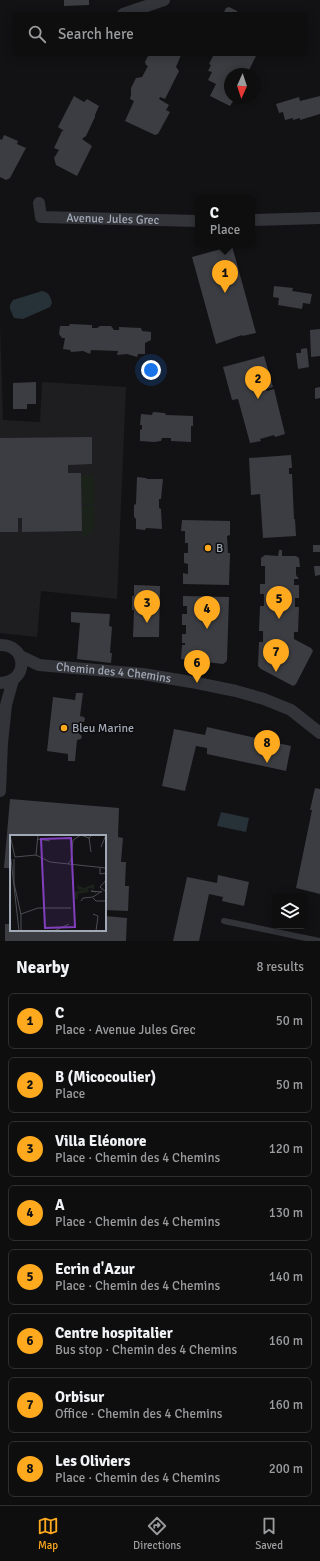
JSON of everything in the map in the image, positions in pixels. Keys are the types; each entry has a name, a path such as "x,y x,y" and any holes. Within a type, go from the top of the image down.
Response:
{"street":[{"path":"129,12 164,0"},
{"name":"Avenue Jules Grec","path":"39,203 41,217 195,221"},
{"path":"255,220 320,218"},
{"name":"Chemin des 4 Chemins","path":"0,645 8,646 14,649 20,656 39,665 143,674 236,691 264,699 291,710 320,733"},
{"path":"0,791 3,699 22,666 20,656"},
{"name":"Chemin des 4 Chemins","path":"0,683 6,683 16,676 39,665"}],"lane":[{"path":"224,921 320,941"}],"shaded area":[{"path":"42,291 47,293 50,297 52,303 50,307 23,319 14,318 10,309 10,305 13,300"},
{"path":"0,326 3,420 40,422 42,382 126,387 117,599 41,591 37,637 0,633"},
{"path":"81,475 94,475 94,504 82,504"},
{"path":"94,505 94,529 82,538 82,506"},
{"path":"221,812 249,818 246,832 217,826"}],"building":[{"path":"64,0 89,0 89,5 64,6"},
{"path":"229,7 237,12 224,12 226,8"},
{"path":"148,56 181,56 176,67 179,71 165,99 160,97 159,99 169,105 166,110 170,112 158,134 155,135 125,121 134,101 130,99 131,88 136,78 142,77 148,66 145,62"},
{"path":"213,56 256,56 250,68 224,68 224,103 210,96 216,84 208,80 212,72 208,71 211,65 209,64"},
{"path":"74,96 84,102 87,99 99,106 86,136 82,139 92,146 77,176 56,165 54,158 59,150 54,148 62,131 64,131 58,127"},
{"path":"320,96 320,114 300,120 300,118 293,120 293,118 285,120 283,112 279,113 276,104 299,97 300,101"},
{"path":"4,135 18,141 17,144 26,148 10,178 6,180 0,177 0,139 2,140"},
{"path":"232,247 256,333 242,335 216,344 192,257"},
{"path":"274,286 293,288 292,291 312,294 310,304 303,303 302,309 278,305 279,298 273,297"},
{"path":"70,324 92,325 92,328 111,326 114,330 119,330 119,327 141,328 142,331 151,332 151,340 145,343 145,354 138,354 137,357 127,354 117,355 118,351 91,350 90,354 83,351 71,352 70,350 63,349 65,338 62,338 59,334 60,326 69,326"},
{"path":"320,329 320,356 311,357 310,330"},
{"path":"307,348 309,367 298,369 296,353 301,353 301,349"},
{"path":"264,356 273,387 266,389 267,391 274,389 285,434 275,437 274,435 260,439 261,441 250,443 238,399 232,400 223,367"},
{"path":"36,382 36,404 27,404 27,409 13,409 13,383"},
{"path":"320,387 320,398 315,399 315,388"},
{"path":"153,412 165,413 166,415 193,416 193,426 191,426 191,442 171,441 171,438 162,438 161,441 154,442 140,441 140,430 142,429 142,425 140,425 141,414 152,415"},
{"path":"92,437 92,464 68,465 68,473 81,473 82,531 22,532 22,518 18,518 18,532 0,532 0,438"},
{"path":"291,455 292,468 289,468 289,474 292,474 296,536 263,538 260,494 251,495 249,458"},
{"path":"137,477 147,479 163,479 161,499 159,499 162,529 136,529 134,505 136,504"},
{"name":"B","path":"182,520 230,521 230,535 227,536 228,553 230,553 229,585 183,584 183,573 188,574 188,564 184,563 184,553 188,553 188,543 185,543 185,531 181,531"},
{"path":"313,545 320,545 320,552 313,552"},
{"path":"279,550 282,550 282,556 296,556 299,558 300,567 296,567 296,575 299,579 294,579 294,585 299,585 299,598 295,598 295,607 299,607 298,632 294,632 294,639 311,648 313,651 296,684 293,686 258,666 259,642 263,642 263,631 259,631 260,606 264,606 264,594 260,594 260,584 265,584 265,566 261,566 261,558 265,555 278,556"},
{"path":"314,566 320,566 320,575 315,576"},
{"path":"134,585 160,586 159,637 133,637 134,610 132,610 132,596 134,596"},
{"path":"183,596 229,597 227,660 223,664 181,659 182,645 185,645 185,643 182,643 182,634 186,634 186,625 182,625 182,614 187,614 187,606 183,606"},
{"path":"71,612 110,614 109,626 112,627 110,653 112,653 111,663 77,659 80,623 71,622"},
{"name":"Bleu Marine","path":"76,693 83,693 80,716 84,717 85,719 84,722 80,722 78,733 82,736 81,739 77,740 75,761 68,761 68,754 47,751 53,697 75,700"},
{"path":"207,727 291,746 286,771 207,754 207,748 196,746 185,791 162,786 174,729 205,735"},
{"path":"315,788 320,789 320,894 296,888"},
{"path":"10,799 119,808 118,837 123,838 121,862 126,862 125,886 129,886 128,911 106,910 106,835 10,835 10,868 4,868"},
{"path":"218,875 249,882 244,906 222,901 223,897 209,894 199,941 173,941 187,877 217,883"},
{"path":"106,916 127,918 126,941 5,941 5,924 10,924 10,931 106,931"}],"place":[{"name":"C","path":"225,293"},
{"name":"B (Micocoulier)","path":"258,399"},
{"name":"B","path":"208,548"},
{"name":"Ecrin d'Azur","path":"279,619"},
{"name":"Villa Eléonore","path":"147,623"},
{"name":"A","path":"207,629"},
{"name":"Orbisur","path":"276,672"},
{"name":"Centre hospitalier","path":"197,683"},
{"name":"Bleu Marine","path":"64,728"},
{"name":"Les Oliviers","path":"267,763"}]}
